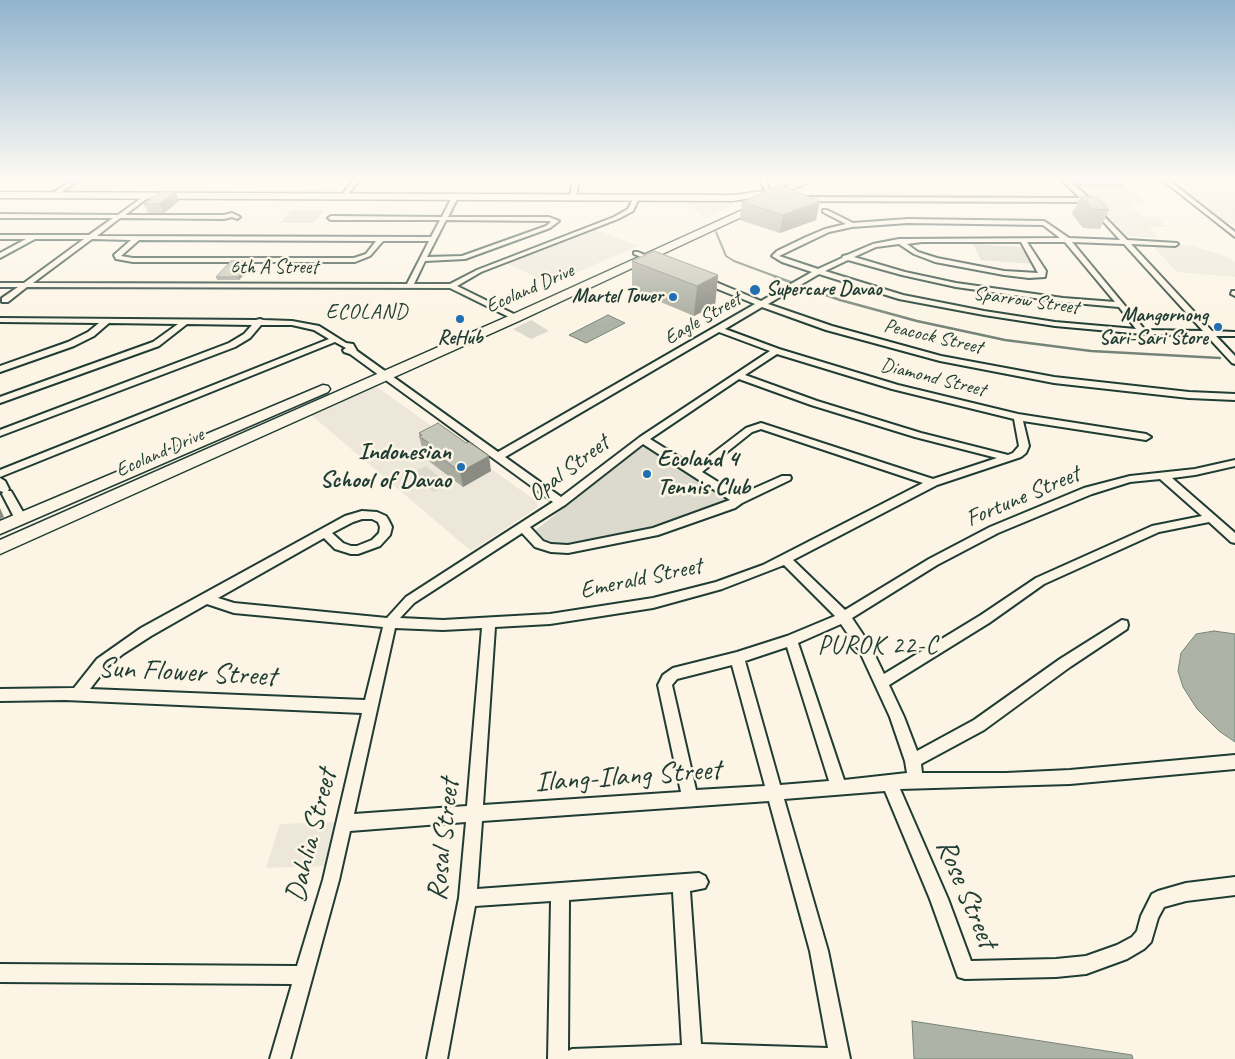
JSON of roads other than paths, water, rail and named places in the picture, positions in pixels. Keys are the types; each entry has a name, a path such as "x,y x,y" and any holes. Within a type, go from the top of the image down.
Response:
{"main road":[{"name":"Ecoland Drive","path":"0,528 378,372 707,227"},
{"name":"Ecoland Drive","path":"0,546 378,372"}],"street":[{"path":"5,300 104,227"},
{"path":"410,284 440,227"},
{"path":"423,259 463,258 547,227"},
{"path":"451,286 479,271 592,227"},
{"name":"Sparrow Street","path":"840,227 827,230 808,238 779,252 775,256 776,258 817,272 902,297 939,305 1055,324 1143,332 1235,334"},
{"path":"1051,227 1067,240 1143,332"},
{"path":"1113,227 1235,361"},
{"path":"0,237 434,239"},
{"path":"0,256 34,237"},
{"path":"138,238 116,255 118,258 133,260 355,260 368,256 381,239"},
{"path":"899,241 916,253 935,260 1004,273 1042,276 1042,271 1023,240"},
{"name":"Eagle Street","path":"497,457 817,272 845,257 875,245 899,241 1023,240 1126,241 1175,244"},
{"path":"642,255 665,265"},
{"path":"845,257 904,274 956,285 1054,299 1120,305"},
{"name":"Peacock Street","path":"698,278 761,304 838,331 948,360 1088,384 1190,395 1235,397"},
{"name":"6th A Street","path":"0,285 410,284 451,286 510,315"},
{"path":"0,320 260,321 303,324 316,328 336,339 344,345 346,350 353,352 378,372 562,502"},
{"path":"0,369 72,344 91,334 107,320"},
{"path":"0,400 156,344 172,334 186,321"},
{"path":"0,433 232,345 246,336 260,321"},
{"name":"Diamond Street","path":"719,329 776,351 860,378 1018,417 1146,437"},
{"path":"0,474 336,339"},
{"name":"Opal Street","path":"390,623 410,600 524,528 562,502 643,439 776,351"},
{"path":"740,376 824,406 918,435 1009,458 1022,451 1024,446 1018,417"},
{"path":"694,472 749,430 761,426 933,482"},
{"path":"643,439 738,500"},
{"name":"Emerald Street","path":"208,598 216,603 234,608 390,623 443,625 489,624 550,619 653,603 718,586 785,559 933,482 1009,458"},
{"name":"Fortune Street","path":"690,799 665,685 668,679 680,671 736,658 791,640 844,617 933,562 994,530 1088,490 1130,479 1195,472 1235,463"},
{"path":"1163,476 1235,539"},
{"path":"524,528 539,544 551,548 568,549 654,532 731,505 786,478"},
{"path":"4,488 21,519"},
{"path":"882,682 985,619 1040,581 1156,529 1210,518"},
{"path":"78,694 96,670 110,656 146,632 325,533"},
{"path":"785,559 844,617 865,649 882,682 913,761 916,780"},
{"name":"Dahlia Street","path":"280,1059 305,975 345,823 390,623"},
{"name":"Rosal Street","path":"437,1059 468,898 476,814 489,624"},
{"path":"913,761 979,725 1065,662 1122,625"},
{"path":"791,640 839,788"},
{"path":"572,1059 757,1054 840,1059 819,951 736,658"},
{"name":"Sun Flower Street","path":"0,695 78,694 371,707"},
{"name":"Ilang-Ilang Street","path":"345,823 774,793 916,780 1006,780 1070,777 1235,762"},
{"name":"Rose Street","path":"890,783 939,899 965,970 1056,968 1086,965 1121,953 1138,943 1145,936 1150,916 1158,900 1186,892 1235,886"},
{"path":"468,898 690,883 685,1056"},
{"path":"558,1059 560,892"},
{"path":"0,973 305,975"}],"waterway":[{"path":"716,232 726,256 734,261 777,277"},
{"path":"774,276 793,283"},
{"path":"803,287 840,300 917,321 1005,340 1091,351 1220,358"}],"place":[{"name":"Supercare Davao","path":"755,290"},
{"name":"Martel Tower","path":"673,297"},
{"name":"ReHub","path":"460,319"},
{"name":"Mangornong Sari-Sari Store","path":"1218,327"},
{"name":"Indonesian School of Davao","path":"461,467"},
{"name":"Ecoland 4 Tennis Club","path":"647,474"}],"district":[{"name":"ECOLAND","path":"367,312"},
{"name":"PUROK 22-C","path":"878,646"}]}
